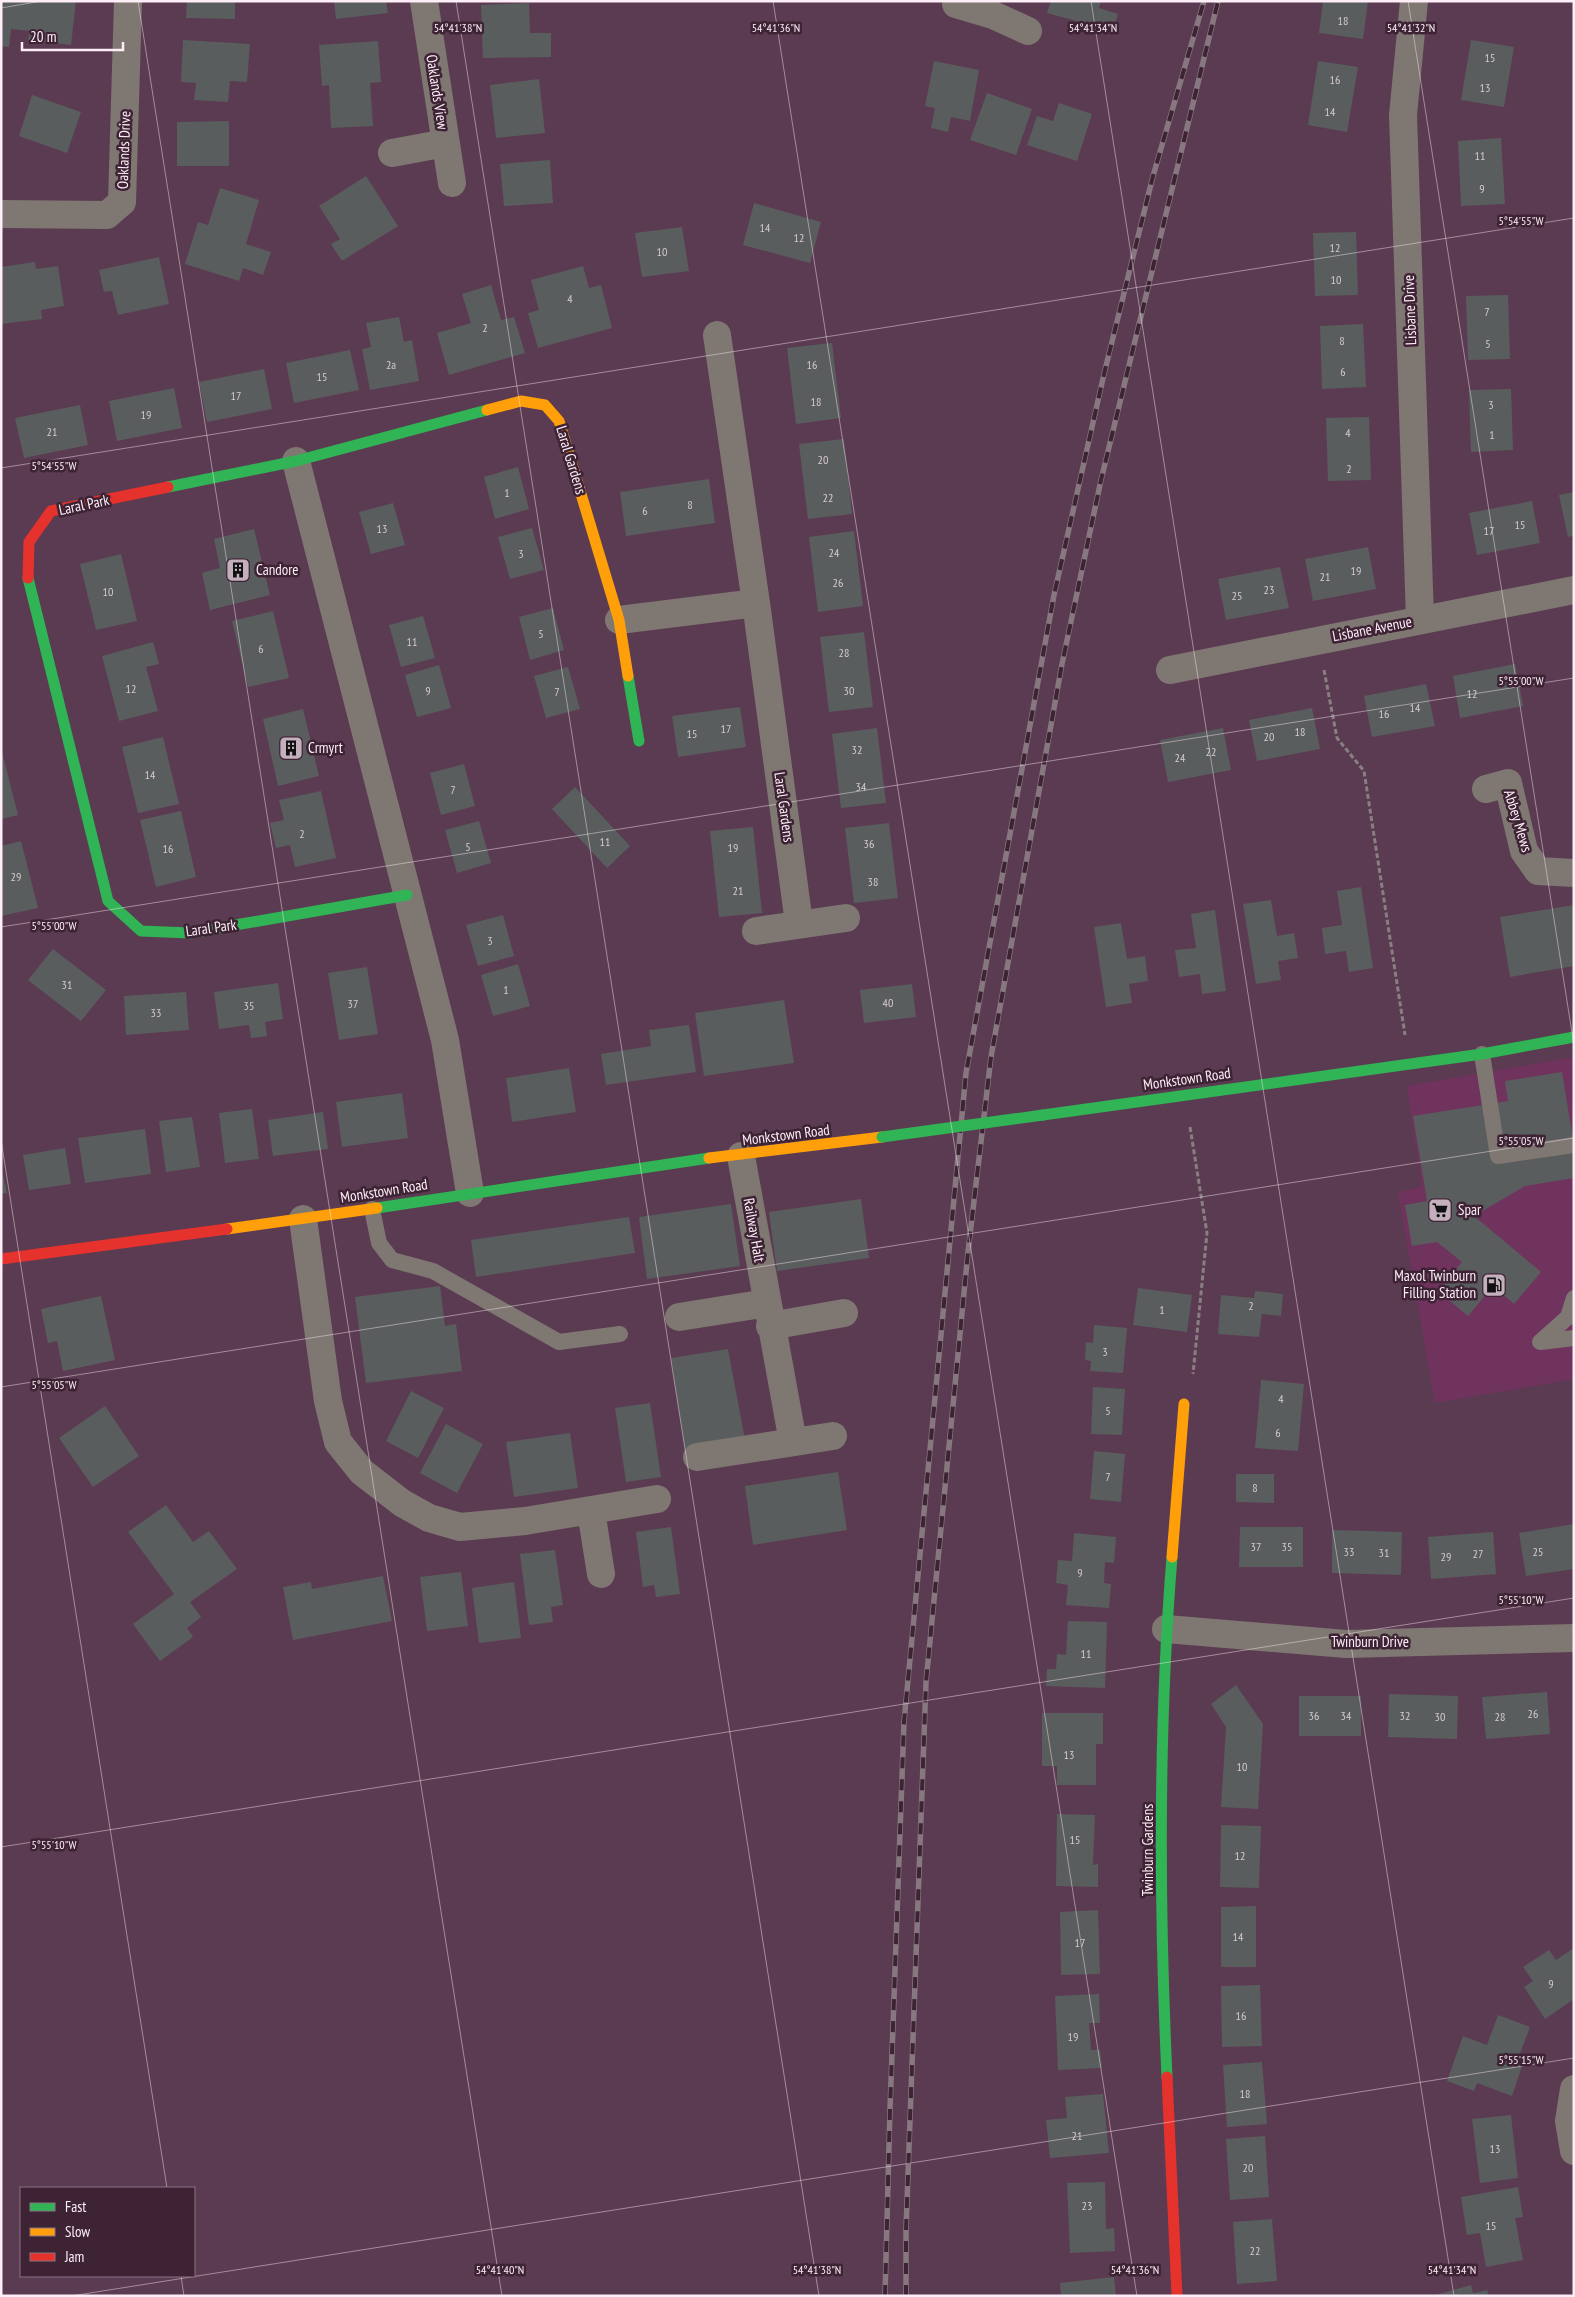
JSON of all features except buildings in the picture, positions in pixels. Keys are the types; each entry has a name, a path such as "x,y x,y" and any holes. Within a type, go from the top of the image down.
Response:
{"street":[{"name":"Oaklands Drive","path":"1,214 107,215 122,202 128,1"},
{"name":"Oaklands View","path":"424,1 452,183"},
{"name":"Lisbane Drive","path":"1414,1 1403,115 1420,619"},
{"path":"956,4 994,8 1028,30"},
{"path":"392,153 446,143"},
{"name":"Laral Gardens","path":"717,335 756,603 799,923"},
{"name":"Laral Gardens","path":"296,461 521,400 545,405 560,421 620,620 639,741"},
{"path":"296,461 446,1040 470,1193"},
{"name":"Laral Park","path":"296,461 51,511 29,542 28,584 108,901 141,931 190,933 407,895"},
{"name":"Lisbane Avenue","path":"1170,670 1574,590"},
{"path":"620,620 756,603"},
{"name":"Abbey Mews","path":"1486,789 1508,784 1524,851 1538,871 1574,873"},
{"path":"756,931 799,923 846,918"},
{"name":"Monkstown Road","path":"1,1259 303,1219 679,1162 741,1156 882,1137 1573,1041"},
{"name":"Railway Halt","path":"741,1156 768,1315 793,1442"},
{"path":"303,1219 328,1401 338,1442 362,1472 402,1503 422,1514 460,1527 490,1526 592,1511 656,1499"},
{"path":"678,1317 844,1313"},
{"name":"Twinburn Gardens","path":"1177,2296 1163,1986 1163,1704 1166,1629 1184,1404"},
{"path":"697,1457 833,1436"},
{"path":"592,1511 602,1574"},
{"name":"Twinburn Drive","path":"1166,1629 1346,1644 1574,1638"},
{"path":"1574,2089 1569,2120 1574,2151"}],"lane":[{"path":"1482,1054 1498,1156 1574,1144"},
{"path":"372,1209 379,1243 392,1260 433,1270 559,1342 620,1334"},
{"path":"1574,1298 1568,1317 1540,1342 1574,1338"}],"path":[{"path":"1318,640 1337,738 1364,771 1410,1064"},
{"path":"1181,1095 1191,1131 1207,1233 1194,1372 1184,1404"}],"shaded area":[{"name":"Maxol Twinburn Filling Station","path":"1574,1057 1574,1379 1435,1403 1398,1192 1422,1187 1407,1086"}],"railway":[{"path":"885,2296 904,1722 966,1073 1054,595 1104,374 1153,176 1204,1"},
{"path":"906,2296 906,2230 926,1682 968,1252 991,1057 1062,664 1101,480 1218,1"}],"traffic: fast":[{"path":"168,487 296,461 487,410"},
{"path":"28,578 108,901 141,931 190,933 407,895"},
{"path":"628,676 639,741"},
{"path":"1043,1115 1482,1054 1574,1037"},
{"path":"882,1137 1043,1115"},
{"path":"377,1208 709,1158"},
{"path":"1167,2077 1162,1947 1161,1817 1164,1687 1172,1557"}],"traffic: slow":[{"path":"487,410 521,401 545,405 559,421 619,620 628,676"},
{"path":"709,1158 882,1137"},
{"path":"227,1229 377,1208"},
{"path":"1172,1557 1184,1404"}],"traffic: jam":[{"path":"28,578 29,542 51,511 168,487"},
{"path":"1,1259 227,1229"},
{"path":"1167,2077 1177,2296"}],"place":[{"name":"Candore","path":"238,570"},
{"name":"Crmyrt","path":"291,748"},
{"name":"Spar","path":"1440,1210"},
{"name":"Maxol Twinburn Filling Station","path":"1494,1285"}]}
